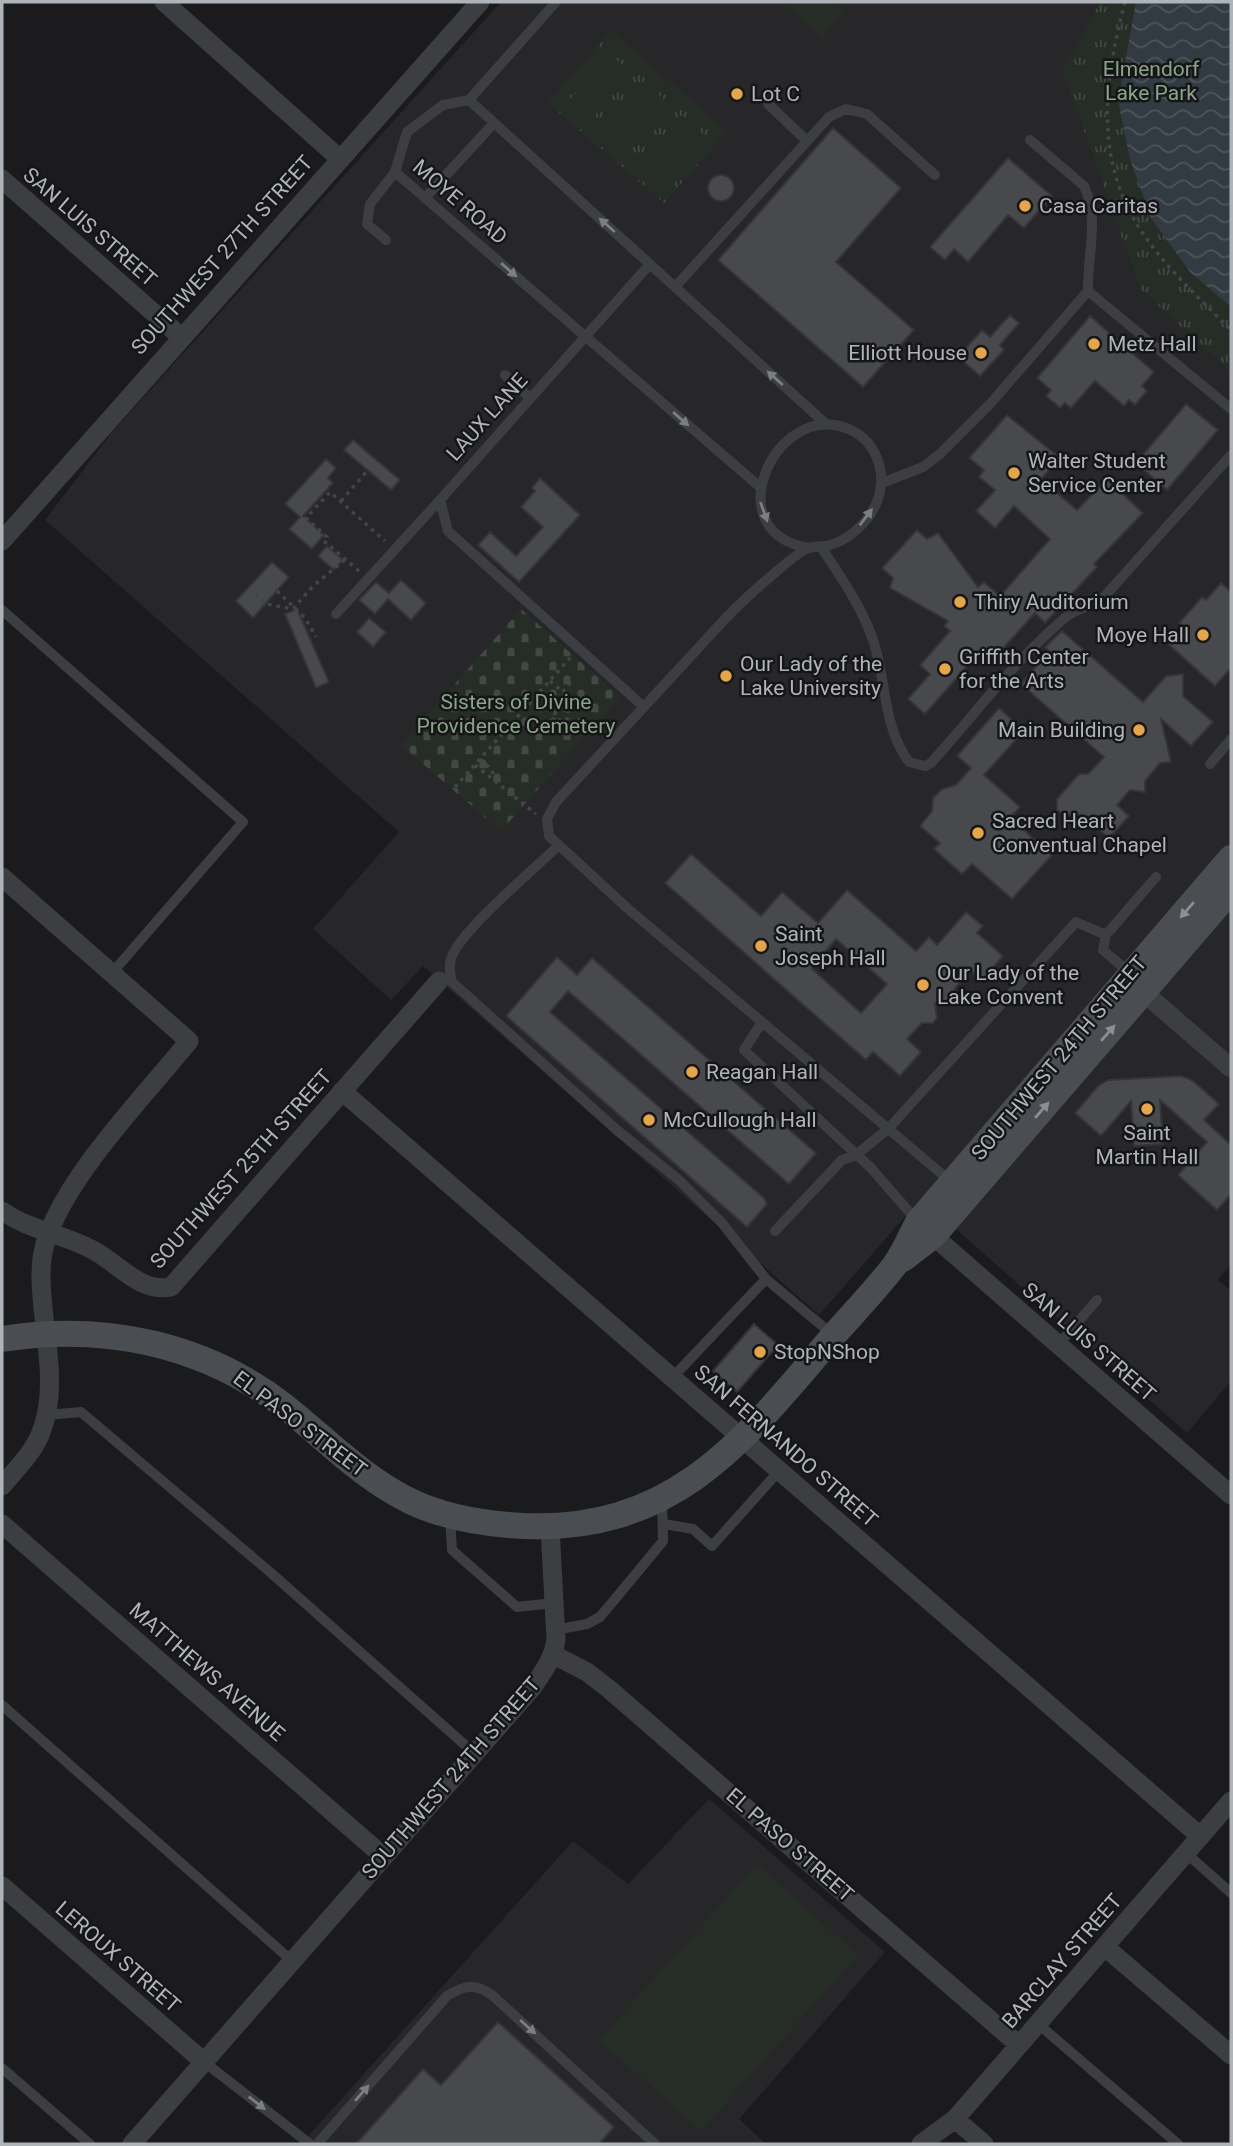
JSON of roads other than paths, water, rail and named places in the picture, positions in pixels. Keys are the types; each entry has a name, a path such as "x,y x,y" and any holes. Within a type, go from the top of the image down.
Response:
{"main road":[{"name":"SOUTHWEST 24TH STREET","path":"550,1527 576,1526 603,1520 662,1498 700,1475 743,1440 926,1229 1134,981 1231,858"},
{"name":"SOUTHWEST 24TH STREET","path":"926,1229 953,1184 1134,981 1231,890"},
{"name":"EL PASO STREET","path":"2,1339 46,1332 136,1339 203,1357 244,1378 283,1406 355,1467 410,1501 450,1515 500,1524 550,1527"}],"street":[{"path":"164,2 339,158"},
{"name":"SOUTHWEST 27TH STREET","path":"4,533 480,2"},
{"name":"SAN LUIS STREET","path":"2,179 180,336"},
{"path":"2,877 189,1041 80,1176 58,1208 43,1248 41,1282 50,1380 46,1415 40,1436 2,1486"},
{"name":"SOUTHWEST 25TH STREET","path":"48,1232 89,1247 142,1285 155,1288 172,1287 444,976"},
{"path":"1134,981 1231,1068"},
{"name":"SAN FERNANDO STREET","path":"342,1091 1200,1836"},
{"path":"2,1211 13,1219 48,1232"},
{"name":"SAN LUIS STREET","path":"926,1229 1231,1495"},
{"name":"MATTHEWS AVENUE","path":"2,1524 383,1856"},
{"name":"SOUTHWEST 24TH STREET","path":"132,2144 532,1688 554,1655 550,1527"},
{"name":"EL PASO STREET","path":"554,1655 587,1672 609,1689 1019,2045"},
{"name":"BARCLAY STREET","path":"921,2144 955,2119 1231,1801"},
{"name":"LEROUX STREET","path":"2,1886 204,2062"},
{"path":"1105,1947 1231,2055"},
{"path":"955,2119 984,2144"}],"lane":[{"path":"556,2 469,100 826,424 859,435 874,449 881,483 876,504 857,528 837,543 808,548 786,541 774,531 762,512 760,487 777,452 794,436 826,424"},
{"name":"MOYE ROAD","path":"469,100 443,105 407,132 395,172 760,487"},
{"path":"768,104 807,141"},
{"path":"675,287 829,117 846,109 866,114 935,175"},
{"path":"425,198 494,123"},
{"path":"881,483 923,467 940,454 990,404 1088,291 1092,216 1089,196 1084,186 1030,140"},
{"path":"386,240 367,224 370,204 395,172"},
{"name":"LAUX LANE","path":"336,614 650,264"},
{"path":"1088,291 1231,409"},
{"path":"505,375 530,398"},
{"path":"821,547 848,587 872,637 894,736 909,762 925,766 932,762 1069,614 1089,608 1104,597 1231,455"},
{"path":"440,499 448,531 644,707"},
{"path":"808,548 730,613 556,802 547,819 549,836 762,1023 953,1184"},
{"path":"2,610 243,822 111,973"},
{"path":"1210,764 1231,739"},
{"path":"558,846 470,932 452,955 444,976 679,1180 722,1223 766,1279 834,1335"},
{"path":"1134,981 1103,950 1107,935 1156,877"},
{"path":"775,1231 842,1160 856,1155 888,1129 1076,922 1107,935"},
{"path":"762,1023 744,1050 856,1155 926,1229"},
{"path":"671,1378 766,1279"},
{"path":"1058,1345 1097,1300"},
{"path":"46,1415 81,1412 271,1572 474,1753"},
{"path":"664,1524 693,1529 712,1546 779,1471"},
{"path":"555,1630 587,1624 600,1617 663,1541 662,1498"},
{"path":"450,1515 452,1550 517,1607 554,1604"},
{"path":"2,1705 292,1961"},
{"path":"1186,1853 1231,1893"},
{"path":"317,2144 447,1996 466,1985 480,1987 492,1995 655,2144"},
{"path":"1037,2023 1178,2144"},
{"path":"204,2062 310,2144"},
{"path":"2,2068 90,2144"}],"water":[{"name":"Elmendorf Lake Park","path":"1136,2 1231,2 1231,307 1190,272 1151,218 1130,159 1118,101"}],"place":[{"name":"Lot C","path":"737,94"},
{"name":"Casa Caritas","path":"1025,206"},
{"name":"Metz Hall","path":"1094,344"},
{"name":"Elliott House","path":"981,353"},
{"name":"Walter Student Service Center","path":"1014,473"},
{"name":"Thiry Auditorium","path":"960,602"},
{"name":"Moye Hall","path":"1203,635"},
{"name":"Griffith Center for the Arts","path":"945,669"},
{"name":"Our Lady of the Lake University","path":"726,676"},
{"name":"Main Building","path":"1139,730"},
{"name":"Sacred Heart Conventual Chapel","path":"978,833"},
{"name":"Saint Joseph Hall","path":"761,946"},
{"name":"Our Lady of the Lake Convent","path":"923,985"},
{"name":"Reagan Hall","path":"692,1072"},
{"name":"Saint Martin Hall","path":"1147,1109"},
{"name":"McCullough Hall","path":"649,1120"},
{"name":"StopNShop","path":"760,1352"}],"park label":[{"name":"Sisters of Divine Providence Cemetery","path":"516,714"}]}
